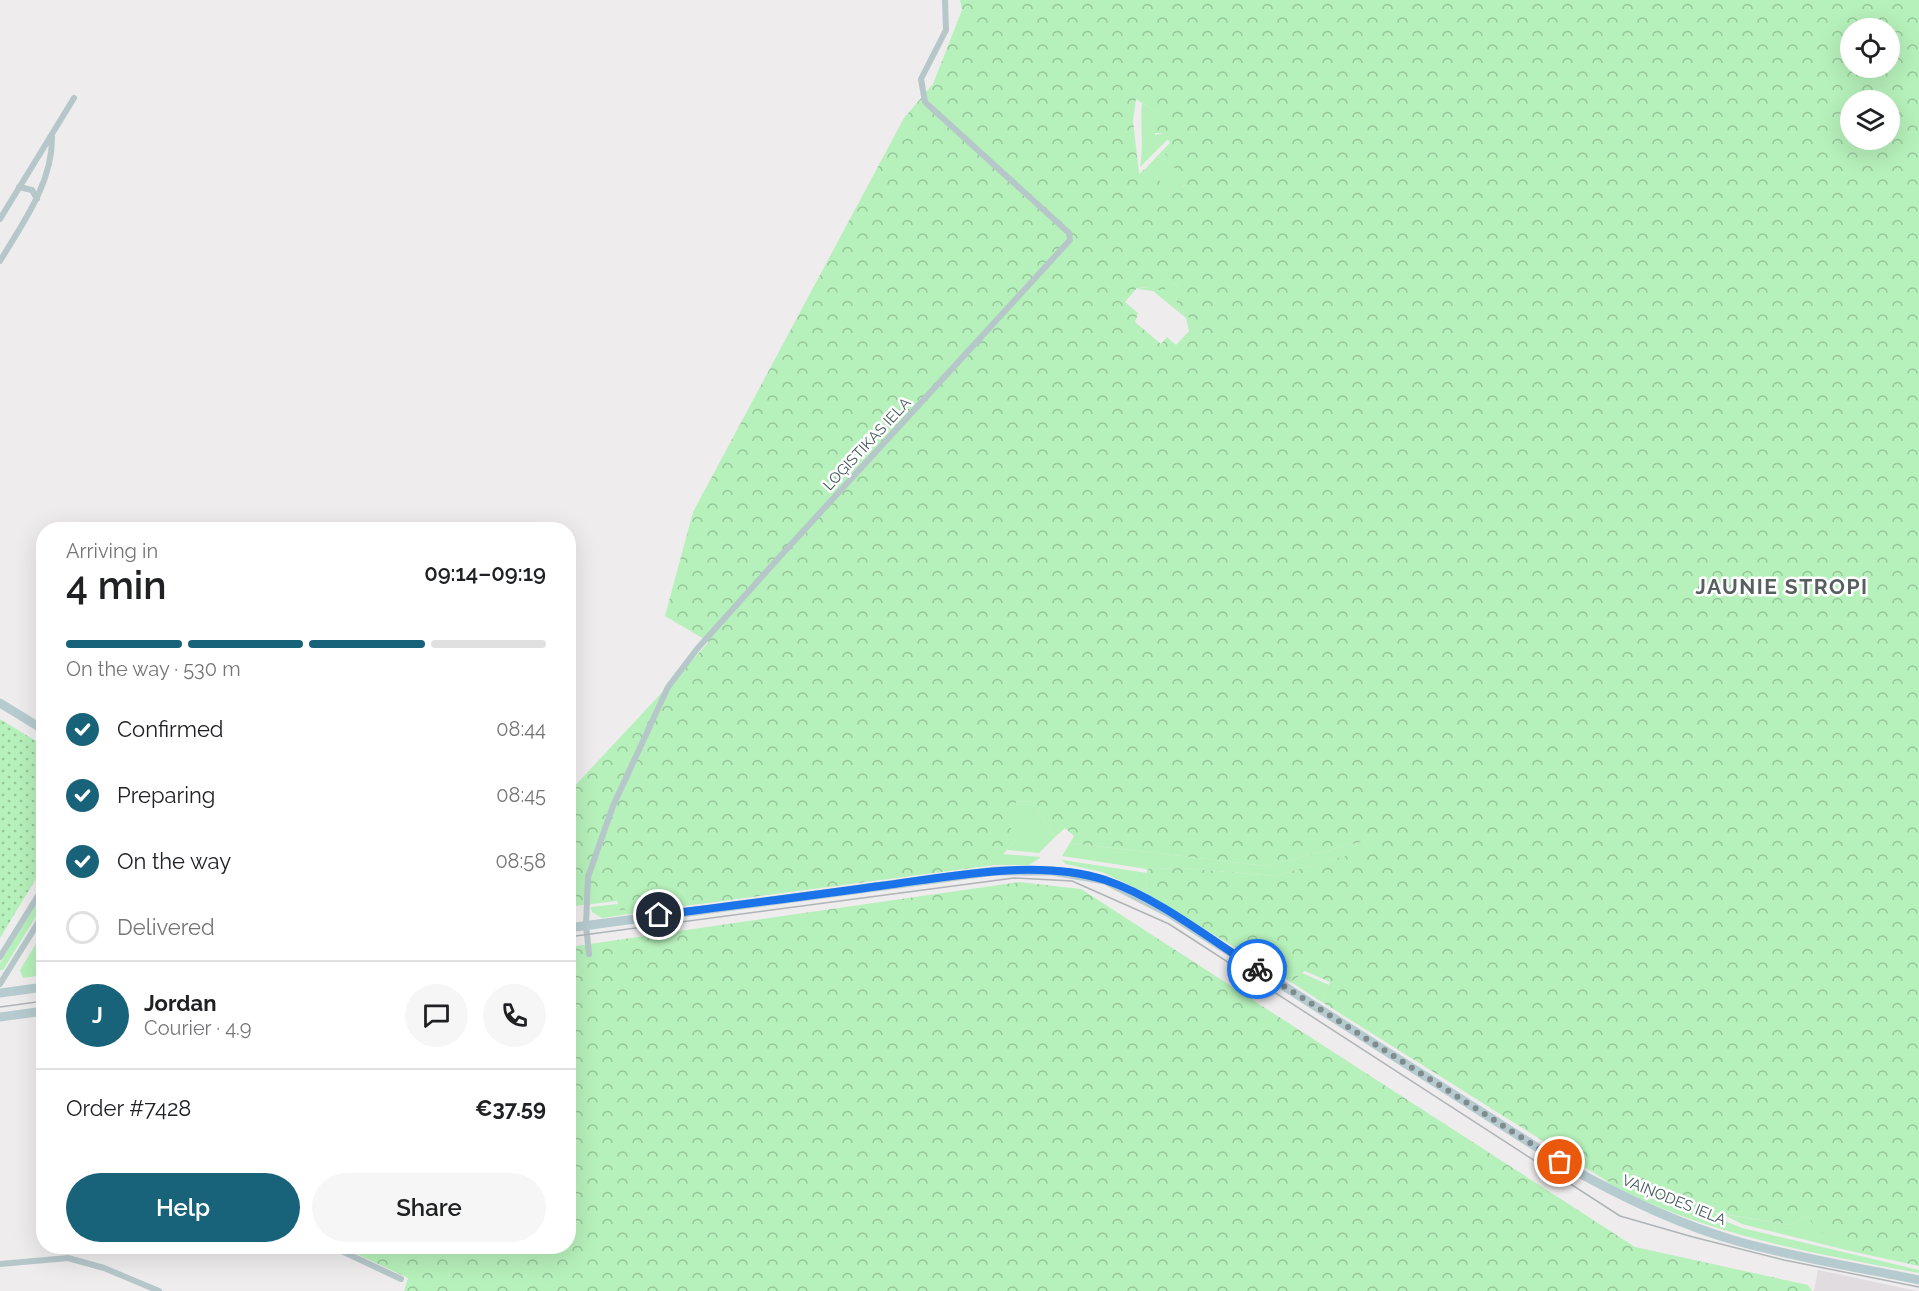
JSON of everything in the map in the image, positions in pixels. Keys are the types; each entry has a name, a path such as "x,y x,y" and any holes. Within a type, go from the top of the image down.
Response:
{"street":[{"name":"LOĢISTIKAS IELA","path":"589,954 585,925 588,877 613,806 668,687 720,623 1070,240 1069,233 926,102 921,79 946,30 945,0"},
{"path":"0,219 74,98"},
{"path":"0,261 38,199 52,148 52,135"},
{"path":"19,187 32,190 38,199"},
{"path":"0,703 36,725"},
{"name":"VAIŅODES IELA","path":"576,927 995,871 1053,871 1105,880 1169,913 1560,1162 1645,1207 1747,1244 1919,1280"},
{"path":"0,957 36,899"},
{"path":"0,984 36,926"},
{"path":"0,993 36,988"},
{"path":"0,1017 36,1012"},
{"path":"348,1254 401,1279"},
{"path":"0,1264 68,1258 104,1268 159,1291"}],"shaded area":[{"path":"1818,1270 1870,1281 1917,1291 1814,1291"}],"green space":[{"path":"960,0 1919,0 1919,1266 1846,1250 1848,1237 1816,1231 1808,1215 1791,1225 1676,1206 1605,1180 1322,1002 1330,982 1305,971 1291,982 1146,893 1147,869 1182,868 1275,876 1369,849 1365,841 1266,866 1070,843 1074,836 1065,828 1055,837 1032,802 1017,801 1003,818 1018,837 994,865 662,909 659,895 643,898 644,908 620,910 617,901 576,906 576,785 709,642 665,616 693,512 904,118 933,84 962,10","holes":["1136,99 1156,112 1152,133 1164,133 1170,143 1163,150 1185,185 1174,194 1146,168 1139,174 1133,121","1173,283 1178,288 1176,307 1189,318 1189,331 1176,345 1167,337 1161,344 1135,322 1138,313 1125,302 1137,288 1150,287 1162,291"]},
{"path":"1142,103 1156,112 1155,135 1164,133 1168,139 1140,167 1142,151"},
{"path":"1163,150 1185,184 1175,195 1146,168"},
{"path":"1173,283 1178,288 1176,307 1189,318 1189,331 1186,318 1153,291 1136,289"},
{"path":"0,719 36,741 36,879 0,938"},
{"path":"1017,801 1032,802 1055,837 1039,853 1007,850 1018,837 1002,818"},
{"path":"1365,841 1370,849 1275,876 1182,868 1147,869 1062,856 1070,843 1266,866"},
{"path":"1003,854 1041,857 1029,865 994,865"},
{"path":"1062,860 1147,873 1146,893 1102,872 1066,864"},
{"path":"1019,882 1081,889 1635,1247 1808,1285 1812,1291 404,1291 408,1278 357,1254 576,1254 576,946"},
{"path":"660,899 662,909 602,918 592,912 591,907 618,904 620,910 644,907 643,901"},
{"path":"36,904 36,916 3,970 0,970 0,963"},
{"path":"36,944 36,976 23,978 20,970"},
{"path":"1302,973 1329,985 1322,1002 1291,982"},
{"path":"1605,1180 1676,1206 1716,1213 1725,1221 1742,1228 1919,1270 1919,1273 1812,1252 1708,1225 1621,1191"},
{"path":"1722,1214 1791,1225 1808,1215 1817,1231 1849,1237 1846,1250 1742,1224"}],"tram line":[{"path":"576,936 1014,878 1072,881 1169,924 1620,1216 1784,1260 1919,1287"},
{"path":"0,1007 36,1002"}],"way so far":[{"path":"1257,969 1560,1162"}],"district":[{"name":"JAUNIE STROPI","path":"1782,586"}],"route":[{"path":"659,915 995,871 1053,871 1083,875 1121,886 1169,913 1257,969"}]}
